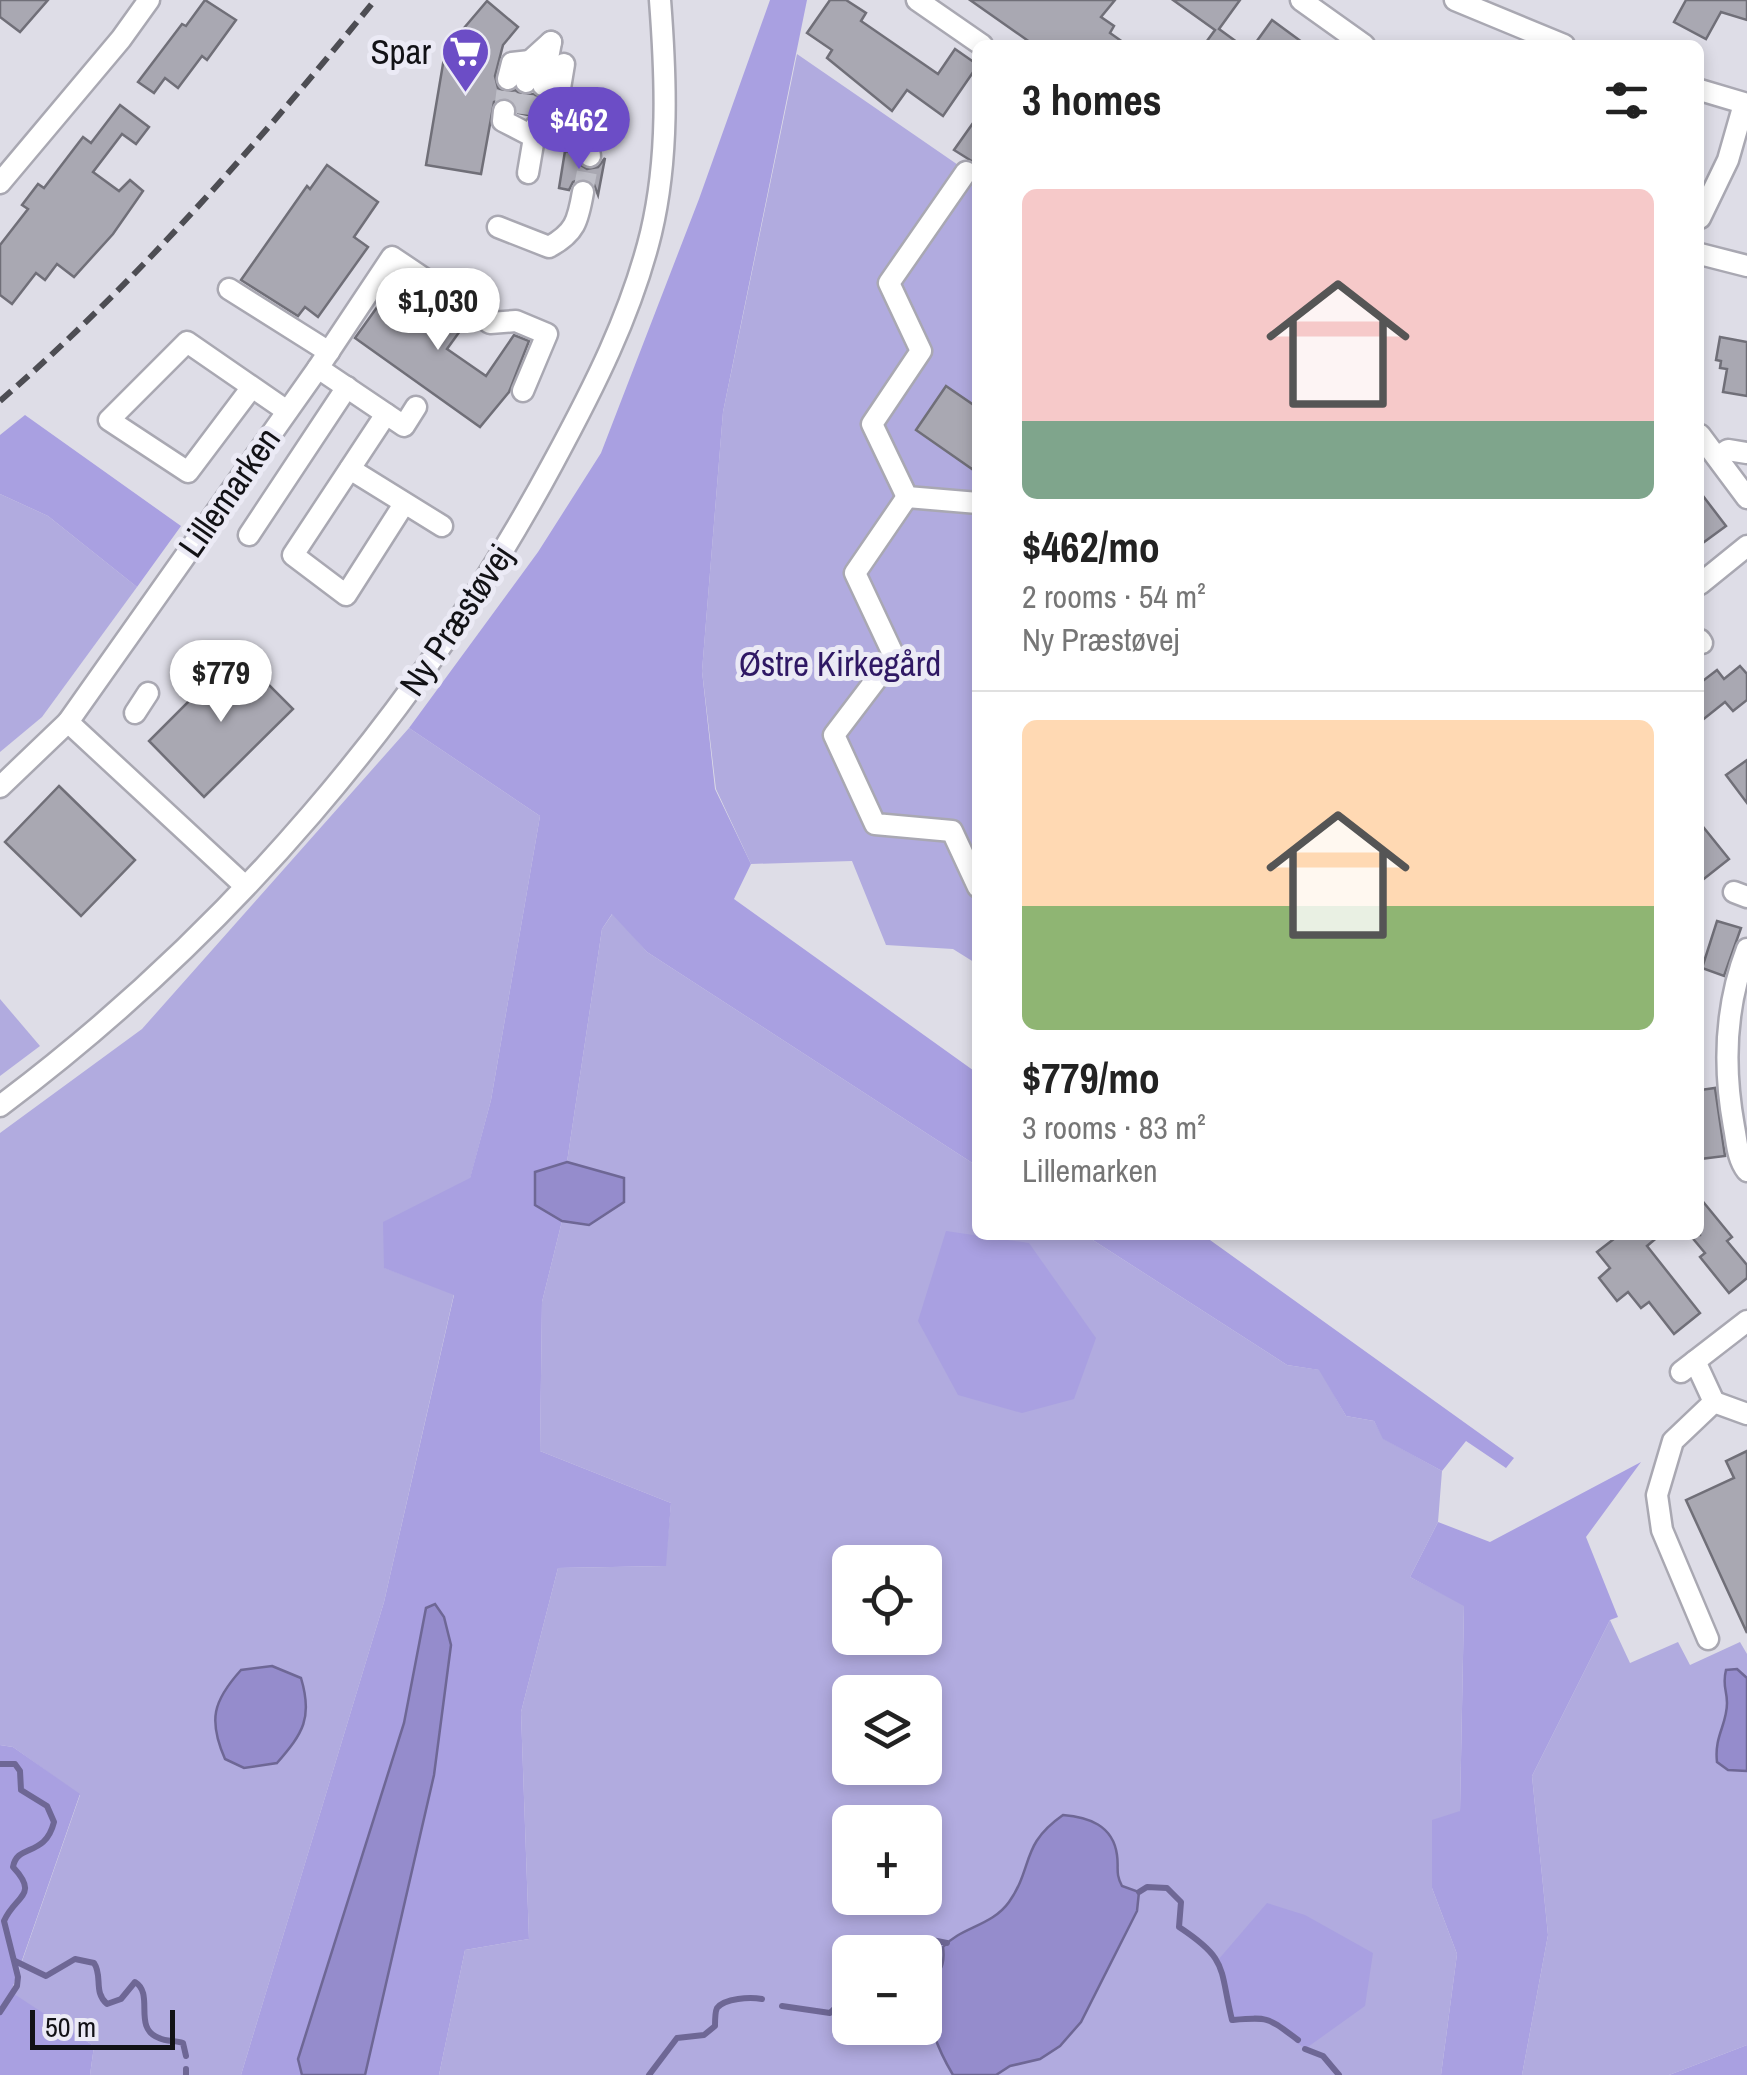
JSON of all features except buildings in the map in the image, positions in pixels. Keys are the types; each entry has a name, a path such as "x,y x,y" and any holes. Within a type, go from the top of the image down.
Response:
{"street":[{"path":"0,183 149,0"},
{"name":"Ny Præstøvej","path":"0,1106 127,1005 244,886 344,777 493,570 579,416 622,326 651,233 663,159 665,80 660,0"},
{"path":"917,0 975,40"},
{"path":"1300,0 1357,40"},
{"path":"1455,0 1552,40"},
{"path":"533,79 564,64"},
{"path":"1704,91 1746,104 1728,160 1704,210"},
{"path":"528,173 534,120 585,131 590,156"},
{"path":"907,497 872,424 922,351 889,284 966,172"},
{"path":"498,226 549,248 569,236 583,192"},
{"path":"1704,255 1747,266"},
{"name":"Lillemarken","path":"0,787 68,722 392,256 490,323 516,321 547,334 523,391"},
{"path":"229,289 323,360 346,387 404,426 416,407"},
{"path":"252,386 188,472 110,420 187,342 252,386 286,410"},
{"path":"249,535 346,387"},
{"path":"386,414 293,555 346,595 404,504"},
{"path":"1704,440 1747,498"},
{"path":"1717,458 1728,450 1747,453"},
{"path":"350,469 442,526"},
{"path":"907,497 972,502"},
{"path":"907,497 856,573 894,656 834,735 875,824 952,832 972,875"},
{"path":"1704,581 1747,546"},
{"path":"136,714 148,694"},
{"path":"68,722 244,886"},
{"path":"1747,949 1726,1042 1732,1116 1740,1162 1747,1171"},
{"path":"1747,1321 1688,1367 1714,1402 1747,1414"},
{"path":"1708,1639 1662,1530 1657,1496 1672,1441 1714,1402"}],"green space":[{"name":"Østre Kirkegård","path":"797,54 972,175 972,961 953,949 886,945 852,861 751,864 716,789 702,671 723,412"},
{"path":"0,494 48,516 137,587 42,717 0,752"},
{"path":"409,728 540,816 491,1100 470,1179 385,1268 454,1294 384,1602 241,2075 90,2075 94,2046 11,1993 80,1795 13,1747 0,1745 0,1133 142,1029"},
{"path":"613,913 647,952 972,1163 972,1240 1093,1240 1287,1365 1320,1370 1346,1416 1374,1421 1384,1439 1442,1471 1438,1522 1410,1577 1464,1605 1460,1811 1432,1888 1457,1954 1441,2075 439,2075 465,1950 529,1939 521,1712 558,1568 665,1566 671,1503 540,1451 542,1302 562,1221 589,1225 624,1178 567,1162 602,929"},
{"path":"0,999 40,1046 0,1076"},
{"path":"1610,1620 1630,1663 1678,1642 1690,1665 1740,1642 1747,1654 1747,2045 1669,2075 1522,2075 1548,1935 1532,1776"}],"shaded area":[{"path":"770,0 807,0 723,412 702,671 715,789 751,864 734,899 972,1069 972,1163 647,952 612,914 602,929 567,1162 535,1173 535,1205 562,1221 542,1302 540,1451 671,1503 666,1566 558,1568 521,1712 529,1939 465,1950 439,2075 241,2075 384,1602 454,1295 384,1268 383,1222 470,1178 491,1100 540,816 409,728 538,552 601,453 699,199"},
{"path":"25,415 181,526 137,587 48,516 0,494 0,435"},
{"path":"567,1162 624,1178 624,1202 589,1225 562,1221 535,1205 535,1172"},
{"path":"946,1231 972,1235 972,1240 1029,1243 1096,1338 1074,1399 1022,1413 958,1395 918,1321"},
{"path":"1093,1240 1210,1240 1514,1458 1506,1468 1466,1441 1442,1471 1383,1439 1374,1421 1346,1416 1319,1370 1287,1365"},
{"path":"1641,1462 1586,1537 1618,1617 1610,1620 1532,1776 1548,1935 1522,2075 1441,2075 1457,1954 1432,1888 1432,1820 1460,1811 1464,1606 1410,1577 1438,1522 1490,1542"},
{"path":"435,1604 444,1617 451,1645 434,1775 365,2075 302,2075 298,2059 404,1723 426,1608"},
{"path":"272,1666 301,1678 306,1715 293,1743 277,1763 244,1768 225,1759 216,1733 216,1711 224,1692 241,1670"},
{"path":"1737,1669 1747,1678 1747,1771 1728,1770 1717,1762 1726,1711 1726,1670"},
{"path":"0,1745 13,1747 80,1794 11,1992 94,2046 90,2075 0,2075"},
{"path":"1063,1815 1090,1821 1105,1830 1115,1845 1122,1886 1139,1892 1137,1911 1081,2022 1060,2046 1040,2059 1010,2066 996,2075 953,2075 938,2045 942,2045 943,1947 1002,1910 1017,1889 1034,1846"},
{"path":"1267,1903 1305,1915 1373,1953 1365,2006 1305,2049 1268,2019 1232,2020 1218,1960"},
{"path":"1747,2045 1747,2075 1669,2075"}],"waterway":[{"path":"0,1764 15,1764 20,1771 21,1790 47,1806 54,1822 44,1841 20,1855 13,1867 25,1890 4,1921 18,1977 17,1986 0,2012"},
{"path":"1139,1892 1147,1887 1167,1888 1181,1902 1179,1927 1214,1957 1223,1976 1232,2020 1268,2020 1298,2040"},
{"path":"942,1942 947,1943"},
{"path":"15,1961 46,1976 75,1959 94,1963 100,1994 107,2004 121,1999 135,1982 141,1987 151,2033 183,2043 186,2056"},
{"path":"649,2075 677,2038 704,2035 715,2026 716,2010 721,2005 738,1999 762,1999"},
{"path":"782,2006 832,2011"},
{"path":"1305,2049 1323,2056 1339,2075"},
{"path":"186,2069 186,2075"}],"tunnel":[{"path":"504,111 508,79"},
{"path":"522,114 526,82"},
{"path":"538,117 543,85"},
{"path":"553,120 560,88"},
{"path":"583,192 590,156"}],"railway":[{"path":"0,401 100,308 196,209 375,0"}],"place":[{"name":"Spar","path":"466,94"}]}
